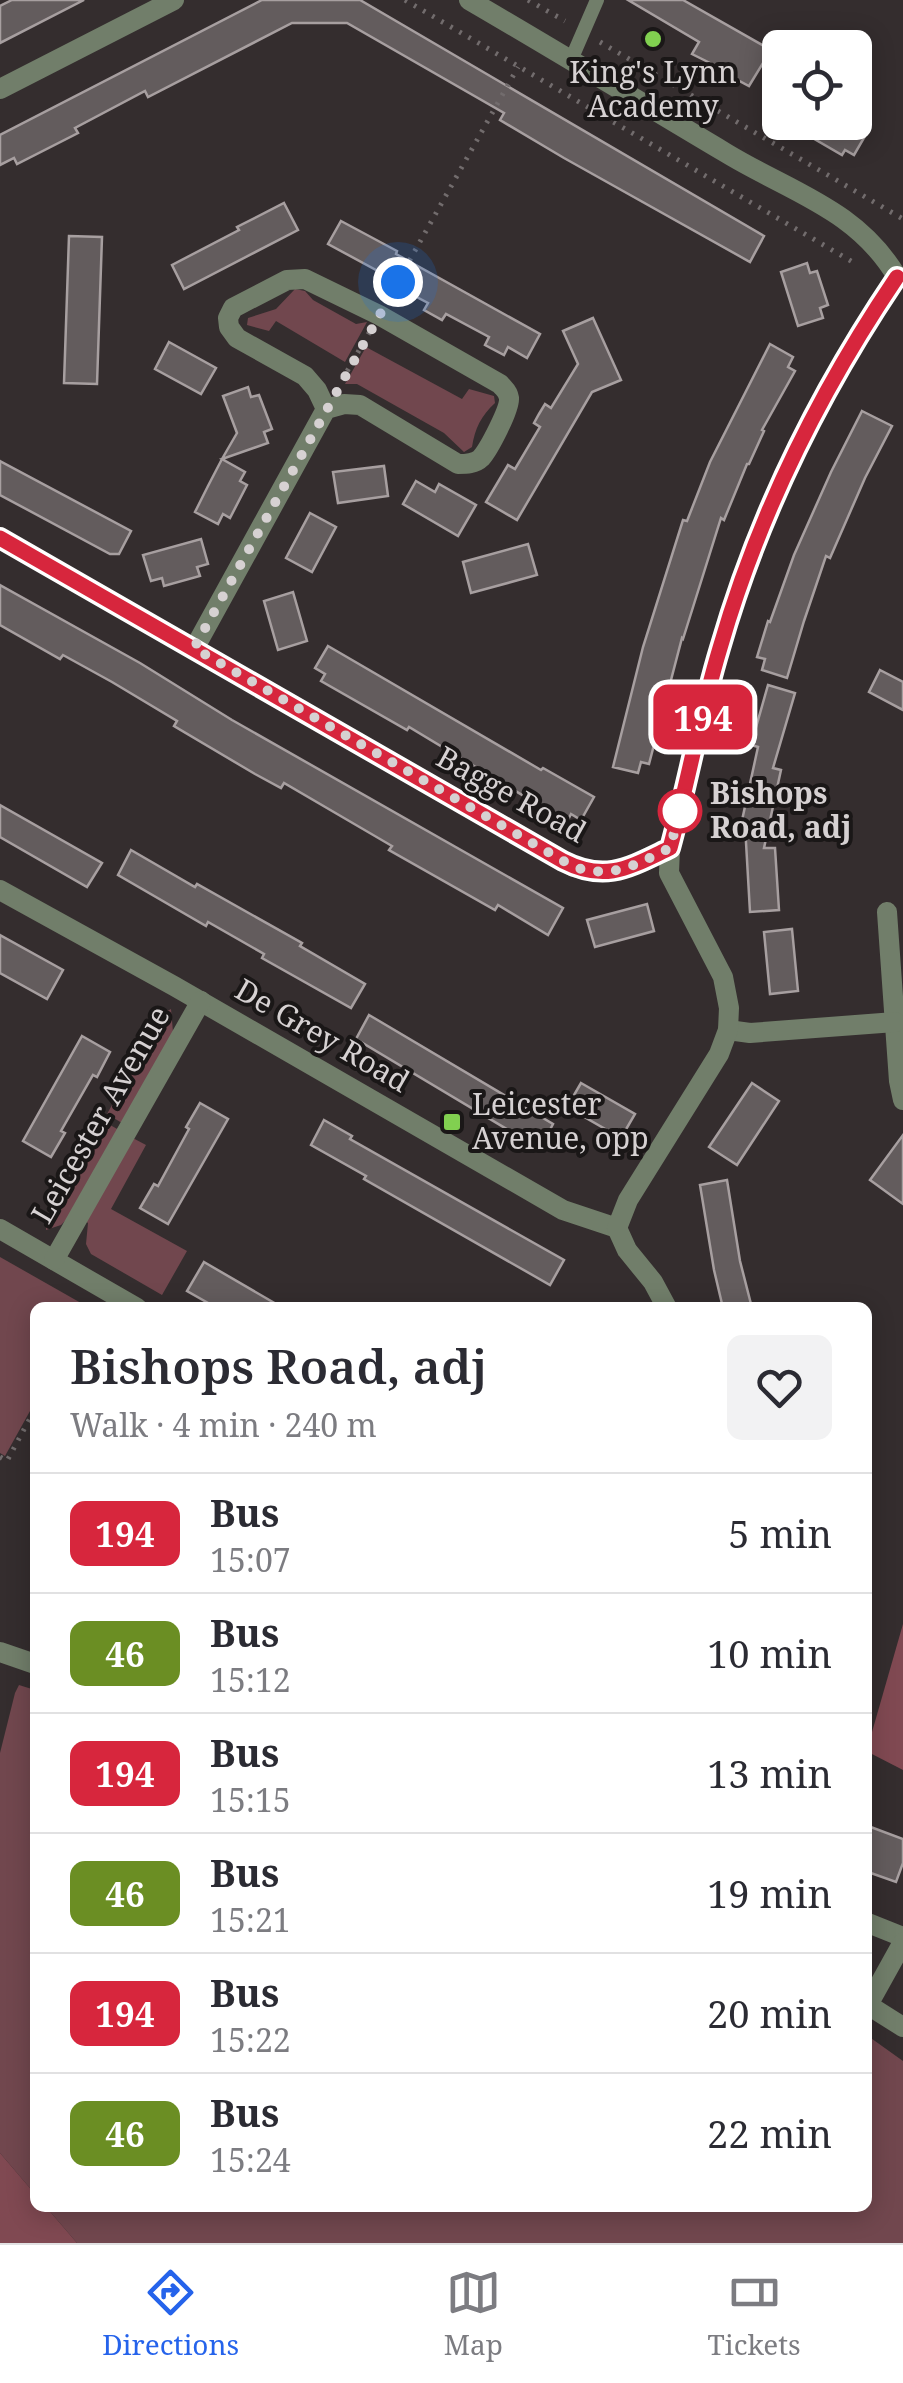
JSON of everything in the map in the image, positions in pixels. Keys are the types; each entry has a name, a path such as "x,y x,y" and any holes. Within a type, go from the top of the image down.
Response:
{"street":[{"path":"0,90 174,0"},
{"path":"469,0 736,159 840,214 884,255 900,277 873,312 820,404 772,501 719,649 670,848 669,872 723,977 729,1008 728,1030 719,1054 628,1200 617,1228 627,1250 654,1282 663,1302"},
{"path":"194,648 326,410 344,404 360,405 458,464 470,464 481,458 510,402 500,384 314,282 287,280 234,308 228,318 237,338 305,376 318,390 326,410"},
{"name":"Bagge Road","path":"0,538 574,867 592,872 630,868 670,848"},
{"name":"De Grey Road","path":"0,890 563,1210 617,1228"},
{"path":"887,912 903,1100"},
{"name":"Leicester Avenue","path":"54,1260 201,1001"},
{"path":"728,1030 750,1033 895,1022"},
{"path":"0,1229 127,1302"},
{"path":"0,1652 30,1662"},
{"path":"872,1925 903,1939 872,1998"},
{"path":"872,2009 903,2028"}],"lane":[{"path":"571,60 597,0"}],"path":[{"path":"405,0 857,264 900,277"},
{"path":"528,0 903,219"},
{"path":"326,410 518,66"},
{"path":"0,1457 6,1461 30,1418"}],"shaded area":[{"path":"295,289 305,291 313,300 356,324 367,322 345,362 276,321 269,331 247,325 248,318 276,309"},
{"path":"366,347 462,399 469,389 494,396 495,403 479,423 472,447 464,452 444,433 357,384 345,384"},
{"path":"171,1009 173,1032 122,1123 107,1114 164,1013"},
{"path":"103,1121 119,1130 66,1220 46,1230 46,1223"},
{"path":"129,1136 146,1145 111,1209 187,1251 162,1295 91,1254 86,1244 88,1223 82,1219"},
{"path":"0,1257 79,1302 30,1302 30,1411 5,1456 0,1453"},
{"path":"903,1624 903,1770 872,1754 872,1732"},
{"path":"19,1685 30,1688 30,2188 0,2153 0,1753"},
{"path":"872,2039 903,2061 903,2243 77,2243 50,2212 872,2212"},
{"path":"0,2153 30,2188 30,2212 50,2212 77,2243 0,2243"}],"building":[{"path":"12,0 84,0 0,43 0,6"},
{"path":"262,0 360,0 764,236 750,262 564,158 500,120 504,113 347,23 292,23 148,97 145,91 75,128 78,133 17,164 14,158 0,165 0,135"},
{"path":"628,0 683,0 762,45 762,65 749,86 730,76 729,79 692,54 699,42"},
{"path":"816,140 863,140 854,155 845,150 842,155"},
{"path":"284,203 298,230 184,289 172,265"},
{"path":"341,221 540,334 527,358 508,347 504,355 485,345 489,337 446,314 442,320 424,310 428,303 409,293 411,289 328,244"},
{"path":"69,236 102,237 97,384 64,383"},
{"path":"807,263 810,273 817,271 828,305 820,308 823,318 798,326 781,272"},
{"path":"593,318 621,380 592,392 517,520 486,502 508,465 515,469 540,427 534,423 545,404 551,408 578,364 563,331"},
{"path":"169,342 216,368 201,394 155,369"},
{"path":"770,344 793,357 788,367 795,371 762,430 724,520 721,518 682,638 649,764 641,762 638,773 613,767 643,647 683,520 687,521 710,462"},
{"path":"248,387 251,397 259,395 272,429 264,432 268,443 222,459 237,433 223,396"},
{"path":"862,411 892,426 830,558 826,556 787,678 762,670 765,659 757,657 768,621 831,472"},
{"path":"222,459 245,472 240,481 247,485 230,518 223,514 218,524 195,512"},
{"path":"0,461 131,531 119,554 110,554 0,495"},
{"path":"384,466 388,496 338,503 333,472"},
{"path":"416,481 435,492 439,484 476,505 458,536 403,504"},
{"path":"310,513 336,527 312,572 286,558"},
{"path":"201,539 208,564 197,567 200,576 164,586 162,578 151,581 143,555"},
{"path":"528,544 537,575 471,593 463,562"},
{"path":"0,585 563,908 548,935 389,850 392,846 284,783 281,788 255,774 174,726 177,721 112,682 63,655 60,659 0,625"},
{"path":"293,592 307,641 278,650 264,601"},
{"path":"328,646 594,797 581,820 571,814 567,822 409,727 407,730 321,681 325,674 315,668"},
{"path":"880,670 903,682 903,710 869,692"},
{"path":"768,685 795,693 773,768 781,770 764,848 775,848 779,910 750,912 745,825 741,825 758,747 751,745"},
{"path":"0,805 102,863 87,887 0,837"},
{"path":"131,850 302,943 300,946 365,984 351,1008 262,958 264,954 208,922 206,926 118,875"},
{"path":"647,904 654,931 595,947 587,920"},
{"path":"792,929 798,991 770,994 764,932"},
{"path":"0,935 63,970 47,999 0,973"},
{"path":"369,1015 553,1124 540,1149 356,1039"},
{"path":"82,1036 110,1052 61,1131 65,1133 51,1157 23,1141"},
{"path":"581,1083 635,1114 621,1138 567,1107"},
{"path":"752,1083 779,1101 737,1165 709,1147"},
{"path":"200,1103 228,1119 168,1224 140,1208 154,1184 158,1186"},
{"path":"324,1120 352,1136 350,1139 564,1260 550,1285 311,1145"},
{"path":"903,1135 903,1204 870,1180"},
{"path":"727,1180 750,1302 722,1302 700,1185"},
{"path":"204,1262 273,1302 206,1302 187,1291"},
{"path":"872,1827 903,1839 903,1863 896,1882 872,1873"}],"bus line":[{"name":"194","path":"0,538 574,867 592,872 630,868 670,848 719,649 772,501 820,404 897,277"}],"place":[{"name":"King's Lynn Academy","path":"653,39"},
{"name":"Bishops Road, adj","path":"680,811"},
{"name":"Leicester Avenue, opp","path":"452,1122"}],"route":[{"path":"398,282 194,648 574,867 610,872 630,868 670,848 680,811"}]}
